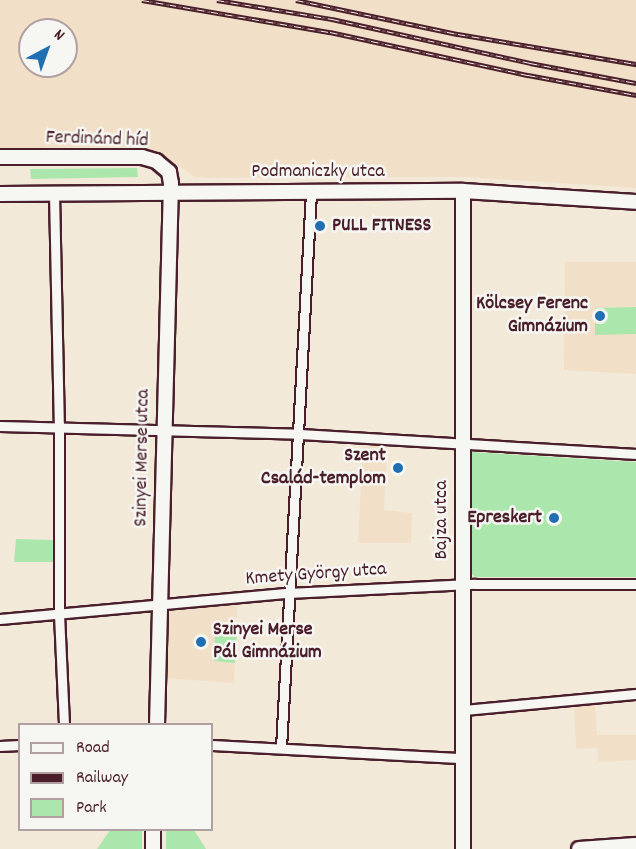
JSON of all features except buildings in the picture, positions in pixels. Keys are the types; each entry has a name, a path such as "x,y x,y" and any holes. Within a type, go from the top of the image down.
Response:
{"street":[{"name":"Ferdinánd híd","path":"0,157 142,157 156,161 166,168 171,183 171,192"},
{"name":"Podmaniczky utca","path":"0,194 463,191 636,202"},
{"name":"Bajza utca","path":"463,191 463,849"},
{"name":"Szinyei Merse utca","path":"157,723 171,192"},
{"path":"281,748 288,593 300,435 311,192"},
{"path":"54,193 59,425 59,614 64,723"},
{"path":"0,426 59,425 300,435 636,453"},
{"name":"Kmety György utca","path":"0,619 160,607 288,593 462,585 636,585"},
{"path":"463,710 636,694"},
{"path":"0,746 18,745"},
{"path":"213,745 463,758"},
{"path":"153,831 153,849"},
{"path":"579,849 636,845"}],"shaded area":[{"path":"0,0 636,0 636,188 465,177 207,178 195,177 159,152 142,147 0,149"},
{"name":"Kölcsey Ferenc Gimnázium","path":"565,262 636,262 636,374 564,370"},
{"path":"363,445 387,447 384,510 412,513 411,543 358,543"},
{"name":"Szinyei Merse Pál Gimnázium","path":"237,604 234,683 164,678 166,612"},
{"path":"595,705 597,735 636,735 636,760 598,762 597,748 576,749 574,707"}],"green space":[{"path":"137,168 138,177 31,179 30,169"},
{"path":"636,307 636,334 595,335 595,308"},
{"name":"Epreskert","path":"472,452 636,462 636,577 475,577 472,574"},
{"path":"16,539 55,540 55,562 14,562"},
{"path":"215,631 237,631 235,663 214,661"},
{"path":"109,831 142,831 142,849 97,849"},
{"path":"166,831 195,831 206,849 166,849"}],"railway":[{"path":"142,0 330,32 528,75 636,95"},
{"path":"217,0 332,19 530,63 636,83"},
{"path":"296,0 458,34 636,64"}],"place":[{"name":"PULL FITNESS","path":"320,226"},
{"name":"Kölcsey Ferenc Gimnázium","path":"600,316"},
{"name":"Szent Család-templom","path":"398,468"},
{"name":"Epreskert","path":"554,518"},
{"name":"Szinyei Merse Pál Gimnázium","path":"201,642"}]}
